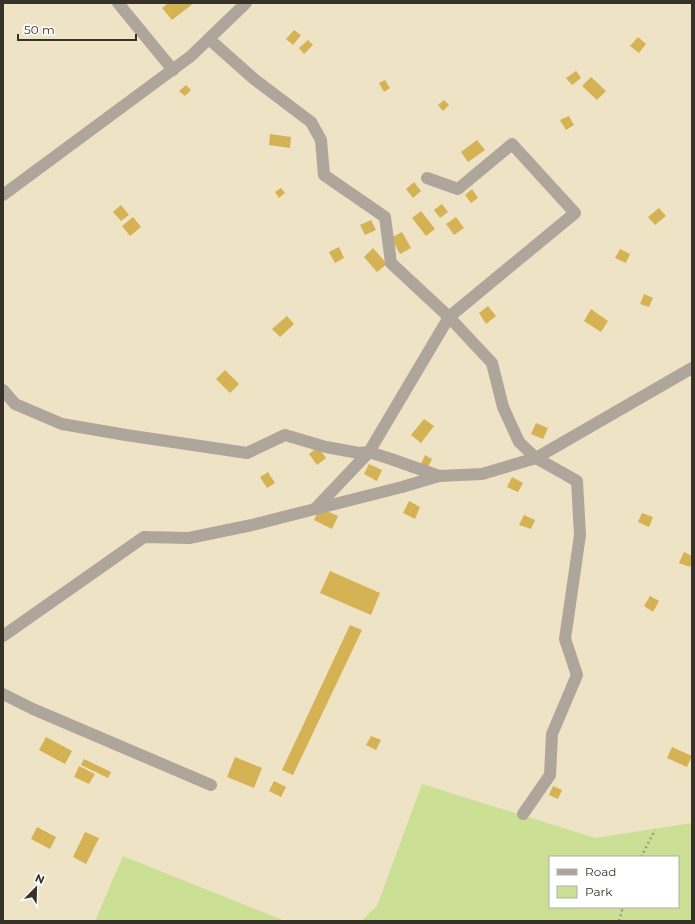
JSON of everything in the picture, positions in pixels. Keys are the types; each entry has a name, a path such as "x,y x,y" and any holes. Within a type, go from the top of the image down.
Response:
{"street":[{"path":"118,3 173,70"},
{"path":"3,195 191,56 246,3"},
{"path":"209,39 254,79 311,122 321,140 324,175 385,217 391,263 449,317 492,363 502,408 519,442 536,458 577,481 580,535 565,640 577,675 552,734 550,776 523,814"},
{"path":"315,509 369,452 449,317 575,213 512,144 458,190 427,178"},
{"path":"3,636 144,537 189,538 252,525 402,487 438,476 482,474 536,458 692,368"},
{"path":"3,390 15,404 69,426 247,453 285,435 326,447 359,453 369,452 438,476"},
{"path":"3,694 34,709 211,785"}],"path":[{"path":"641,856 656,830"},
{"path":"619,921 624,908"}],"green space":[{"path":"422,784 595,838 692,823 692,921 361,921 377,906"},
{"path":"123,856 285,921 95,921"}],"building":[{"path":"168,3 194,3 172,20 162,8"},
{"path":"294,30 301,35 293,45 286,39"},
{"path":"638,37 646,44 639,53 630,46"},
{"path":"308,40 313,45 304,54 299,48"},
{"path":"576,71 581,78 572,85 566,78"},
{"path":"591,77 606,91 597,100 582,86"},
{"path":"385,80 390,88 384,92 379,83"},
{"path":"186,85 191,90 185,96 179,91"},
{"path":"444,100 449,105 443,111 438,105"},
{"path":"569,116 574,125 566,130 560,120"},
{"path":"270,134 291,137 290,148 269,145"},
{"path":"477,140 485,150 468,162 461,152"},
{"path":"414,182 421,191 413,198 406,189"},
{"path":"281,188 285,193 279,198 275,192"},
{"path":"472,189 478,198 471,203 465,195"},
{"path":"442,204 448,212 440,218 434,210"},
{"path":"121,205 129,215 121,221 113,212"},
{"path":"659,208 666,216 655,225 648,217"},
{"path":"421,211 435,229 426,236 412,218"},
{"path":"133,217 141,227 130,236 122,226"},
{"path":"456,217 464,228 454,235 446,224"},
{"path":"371,220 376,230 365,235 360,225"},
{"path":"402,232 411,248 400,254 391,238"},
{"path":"339,247 344,258 335,263 329,252"},
{"path":"373,248 387,264 377,272 364,257"},
{"path":"620,249 630,254 626,263 615,258"},
{"path":"644,294 653,298 649,307 640,304"},
{"path":"488,306 496,316 486,324 479,313"},
{"path":"591,309 608,321 601,332 584,321"},
{"path":"287,316 294,324 280,337 272,329"},
{"path":"225,370 239,384 230,393 216,379"},
{"path":"424,419 434,426 421,443 411,435"},
{"path":"536,423 548,428 543,439 531,434"},
{"path":"318,447 326,458 317,465 309,454"},
{"path":"425,455 432,459 428,467 421,464"},
{"path":"369,464 382,470 377,481 364,474"},
{"path":"268,472 275,483 267,488 260,477"},
{"path":"512,477 523,483 518,492 507,487"},
{"path":"409,501 420,507 415,519 403,513"},
{"path":"320,508 338,516 332,529 314,520"},
{"path":"642,513 653,517 649,527 638,522"},
{"path":"524,515 535,520 531,529 519,525"},
{"path":"684,552 692,556 692,563 690,567 679,563"},
{"path":"330,571 380,593 371,615 320,593"},
{"path":"650,596 659,601 653,612 644,606"},
{"path":"350,625 362,630 293,775 282,770"},
{"path":"371,736 381,740 376,750 366,745"},
{"path":"46,737 72,751 65,764 39,750"},
{"path":"672,747 692,756 687,767 667,758"},
{"path":"235,757 262,768 254,788 227,777"},
{"path":"84,759 111,772 108,778 81,765"},
{"path":"79,766 95,774 89,784 74,777"},
{"path":"274,781 286,787 281,797 269,791"},
{"path":"553,786 562,790 558,799 549,795"},
{"path":"37,827 56,837 50,849 31,839"},
{"path":"85,832 99,838 86,864 73,857"}]}
